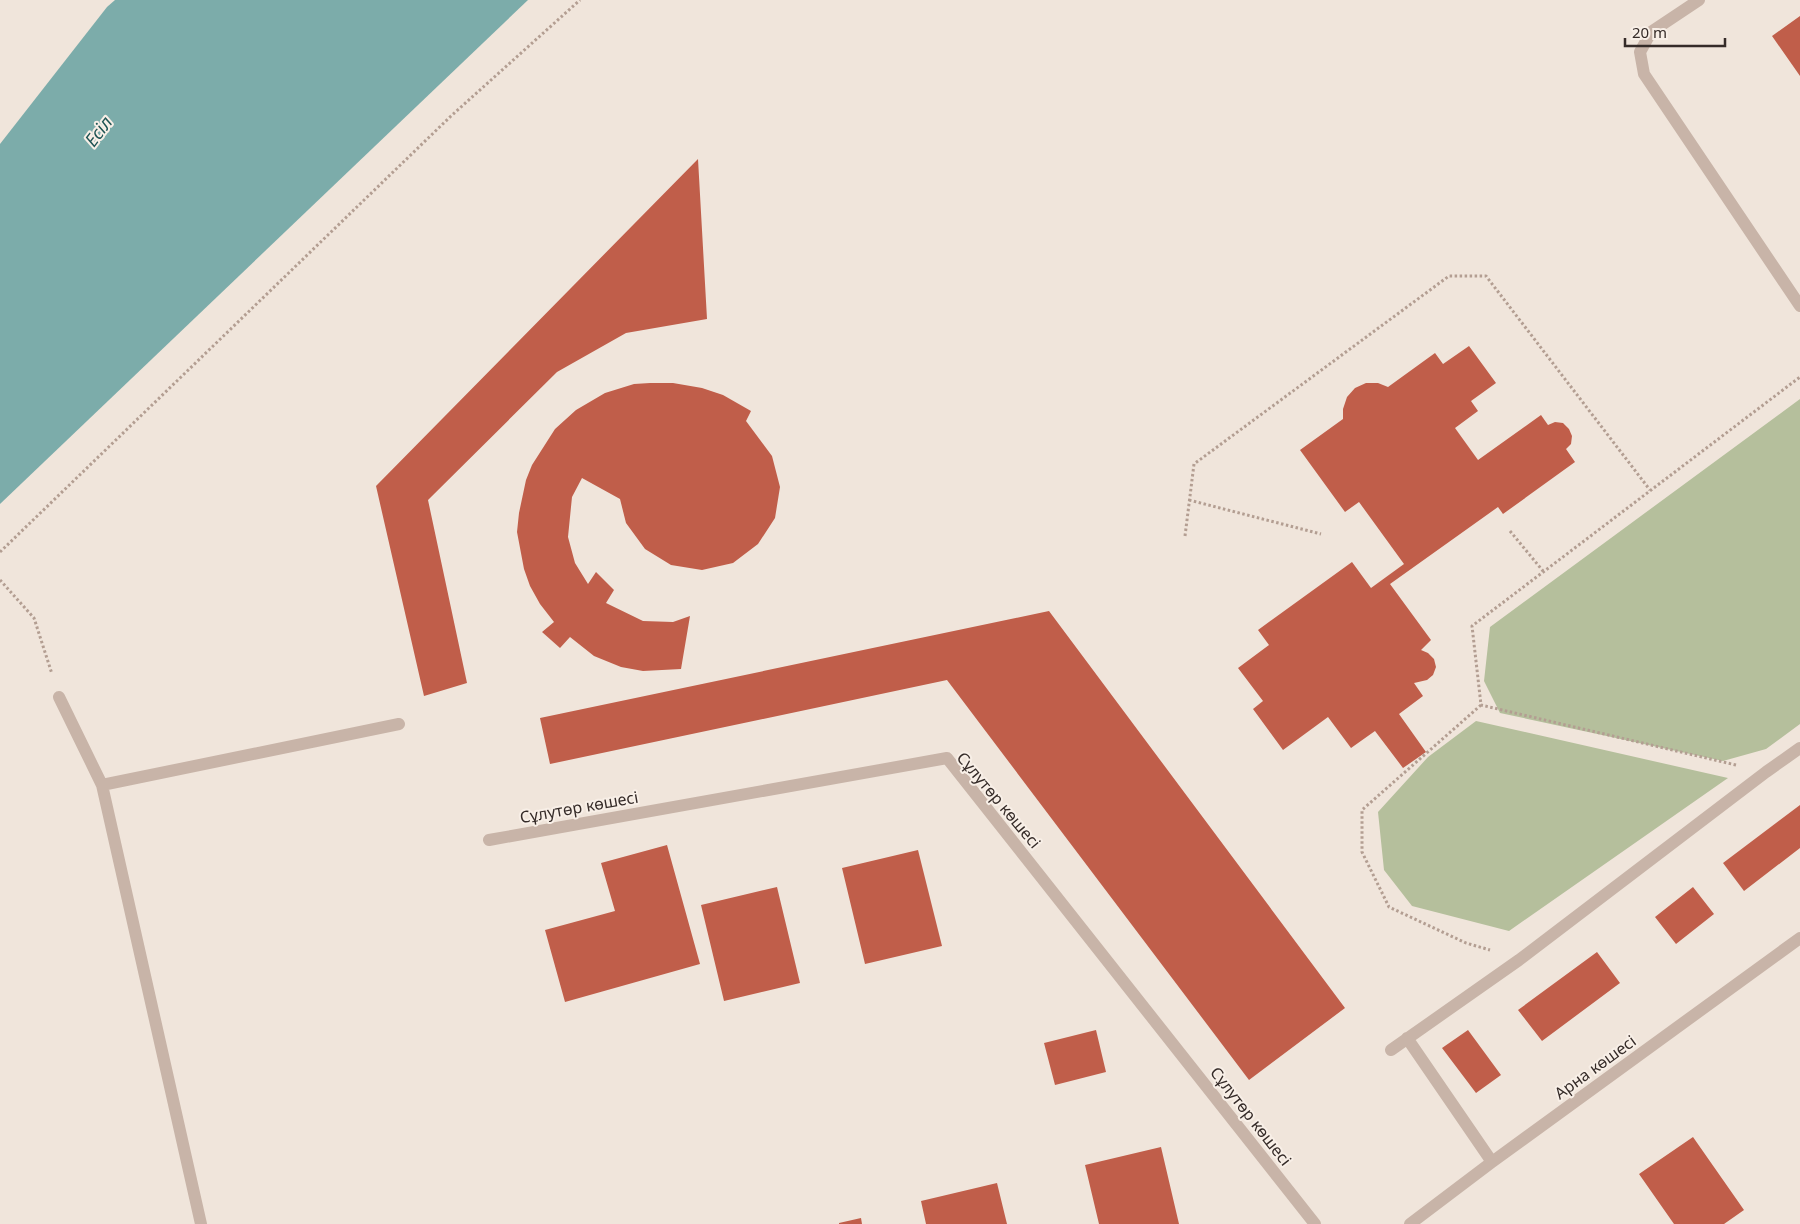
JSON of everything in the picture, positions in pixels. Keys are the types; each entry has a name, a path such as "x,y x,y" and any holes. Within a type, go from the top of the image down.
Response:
{"street":[{"path":"1699,0 1651,32 1640,52 1644,74 1800,306"},
{"path":"59,697 102,785 201,1224"},
{"path":"102,785 399,724"},
{"path":"1391,1050 1519,960 1800,748"},
{"name":"Сұлутөр көшесі","path":"489,840 947,758 1315,1224"},
{"name":"Арна көшесі","path":"1410,1224 1492,1162 1800,938"},
{"path":"1407,1038 1492,1162"}],"path":[{"path":"0,552 451,116 580,0"},
{"path":"1185,536 1194,464 1449,276 1486,276 1650,490"},
{"path":"1481,705 1472,626 1800,377"},
{"path":"1190,500 1321,534"},
{"path":"1510,531 1543,571"},
{"path":"0,580 34,618 59,697"},
{"path":"1481,705 1766,772"},
{"path":"1481,705 1362,810 1362,852 1389,907 1466,943 1519,960"}],"green space":[{"path":"1800,399 1800,724 1766,749 1723,761 1500,713 1484,681 1490,627"},
{"path":"1476,721 1728,778 1509,931 1412,906 1384,870 1378,812 1428,757"}],"water":[{"name":"Есіл","path":"115,0 528,0 0,504 0,144 107,7"}],"building":[{"path":"1800,16 1800,76 1772,36"},
{"path":"698,159 707,319 626,333 557,372 428,500 467,683 424,696 376,486"},
{"path":"1469,346 1496,383 1471,401 1478,411 1455,428 1478,460 1541,415 1548,425 1555,422 1563,423 1569,429 1572,436 1571,444 1566,449 1575,462 1503,514 1498,507 1390,584 1431,640 1421,650 1428,653 1434,659 1436,667 1433,675 1427,680 1414,683 1423,696 1399,714 1426,752 1403,768 1375,731 1351,748 1328,717 1283,750 1253,709 1263,701 1238,668 1269,645 1258,630 1352,562 1371,588 1404,564 1359,502 1345,512 1300,450 1343,419 1343,409 1347,397 1355,388 1366,383 1378,383 1388,387 1435,353 1443,364"},
{"path":"673,383 702,388 723,395 751,411 746,421 772,456 780,487 775,518 758,544 733,563 702,570 671,565 645,549 626,523 620,499 582,478 572,497 568,537 575,563 588,584 596,572 614,590 606,603 643,621 673,622 690,616 681,669 643,671 621,667 594,656 570,637 560,648 542,632 554,622 540,604 530,586 524,569 517,532 526,480 532,465 555,429 576,410 605,393 634,384"},
{"path":"1049,611 1345,1008 1249,1080 947,680 550,764 540,718"},
{"path":"1800,805 1800,848 1744,891 1723,863"},
{"path":"667,845 700,964 565,1002 545,930 615,911 601,863"},
{"path":"918,850 942,946 865,964 842,868"},
{"path":"777,887 800,983 724,1001 701,905"},
{"path":"1693,887 1714,914 1676,944 1655,917"},
{"path":"1597,952 1620,983 1542,1041 1518,1010"},
{"path":"1096,1030 1106,1072 1055,1085 1044,1043"},
{"path":"1468,1030 1501,1075 1476,1093 1442,1048"},
{"path":"1693,1137 1744,1210 1724,1224 1674,1224 1639,1174"},
{"path":"1161,1147 1179,1224 1099,1224 1085,1165"},
{"path":"997,1183 1007,1224 926,1224 921,1201"},
{"path":"861,1218 862,1224 839,1224 839,1223"}]}
